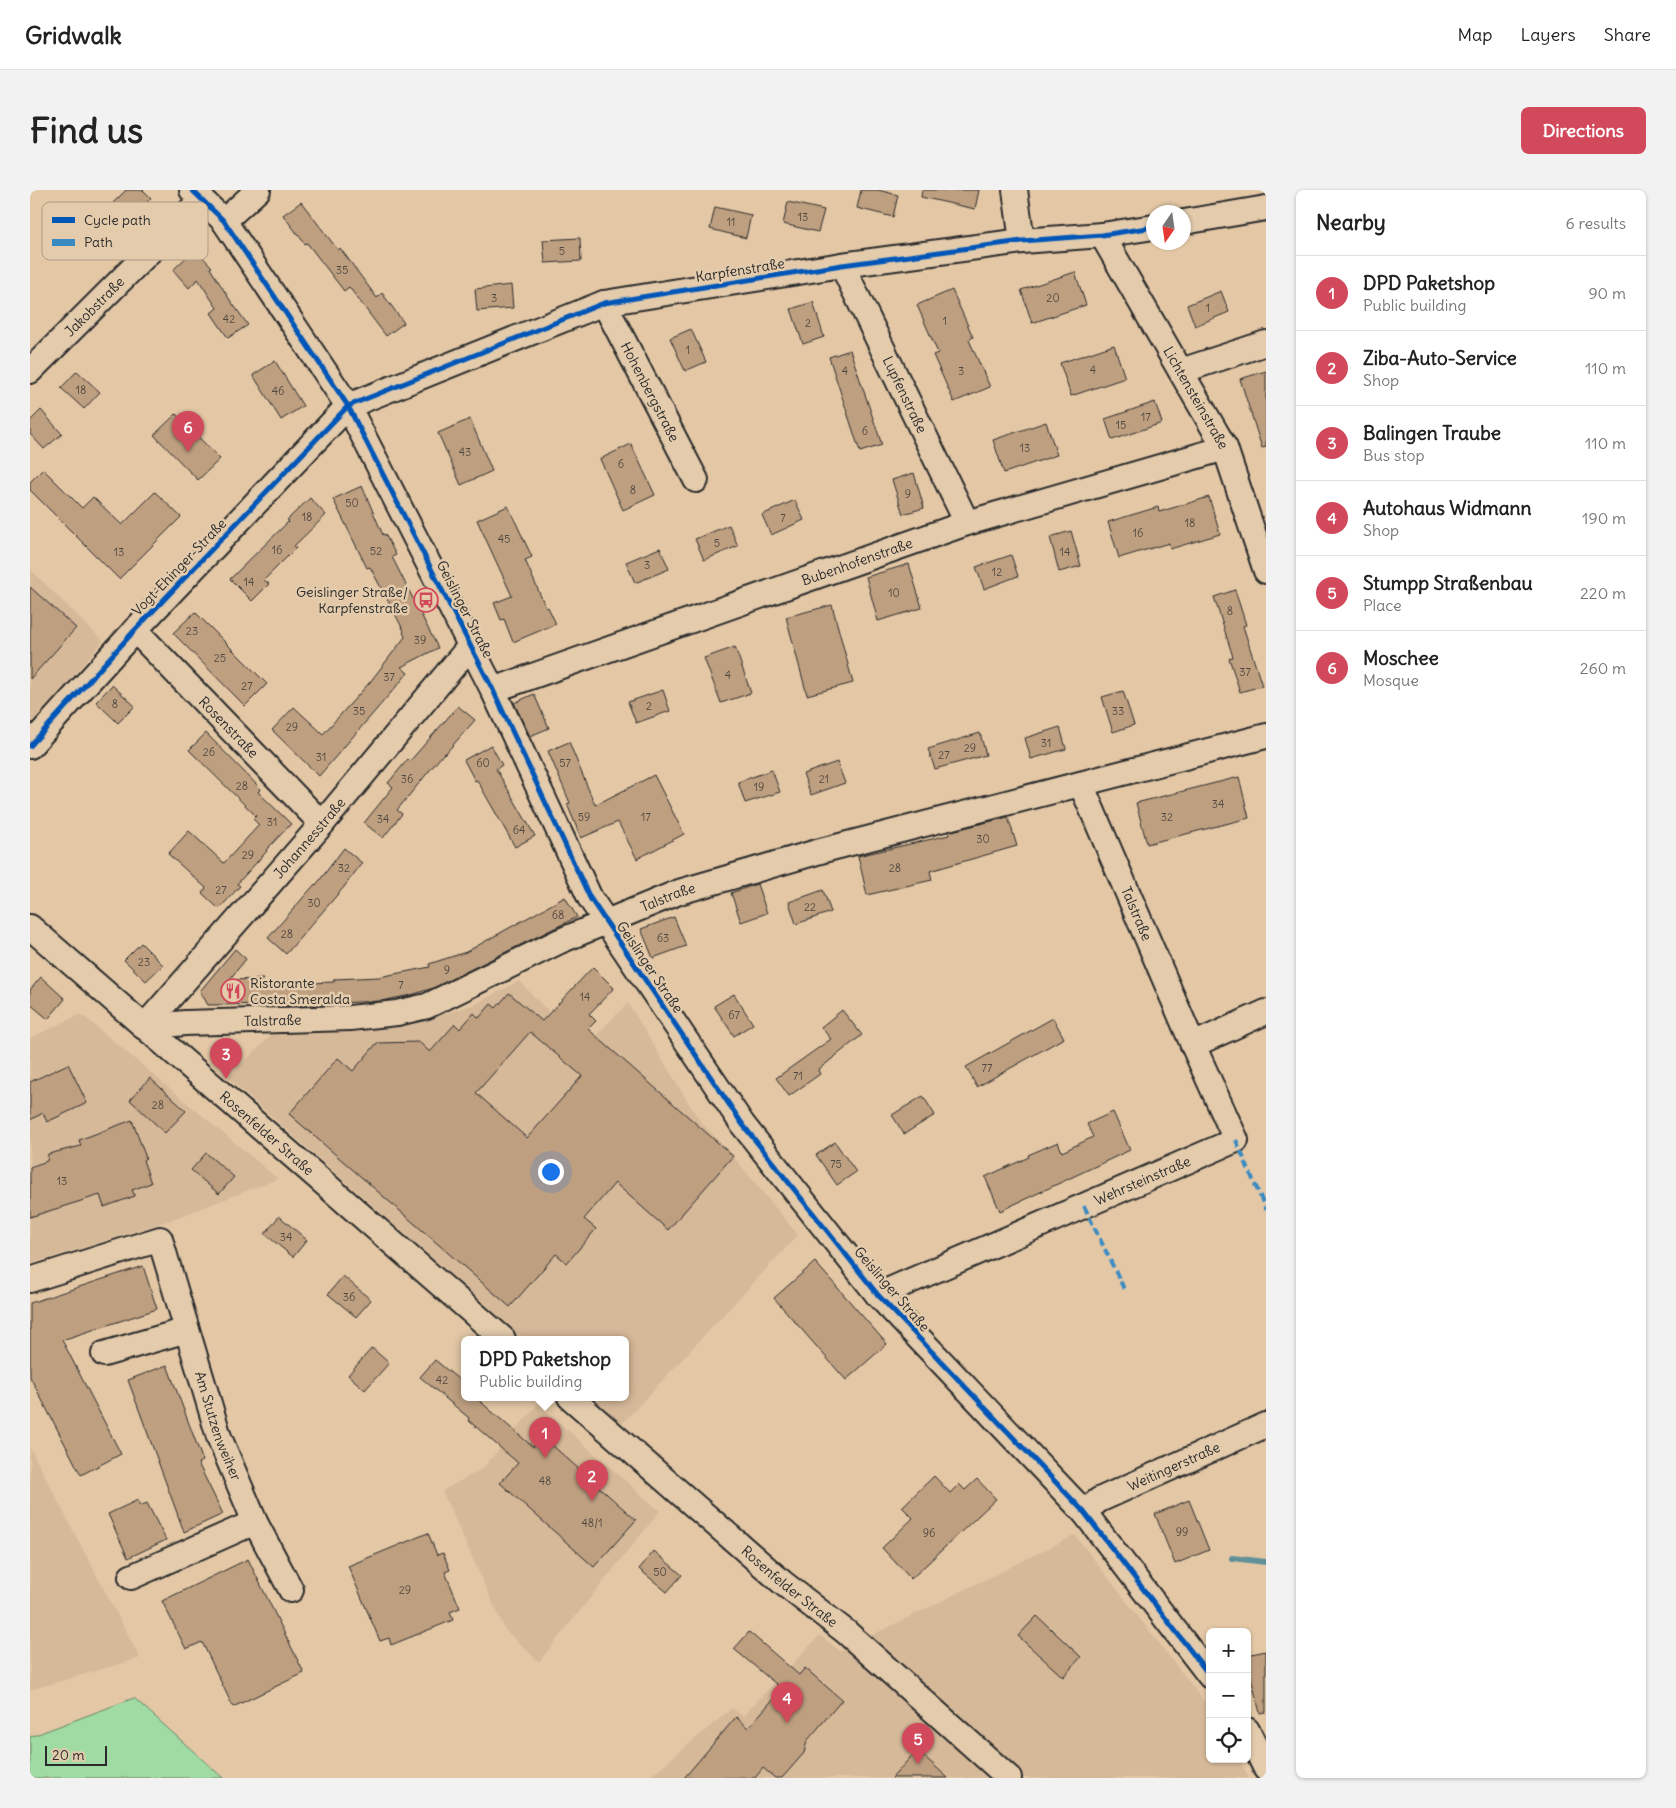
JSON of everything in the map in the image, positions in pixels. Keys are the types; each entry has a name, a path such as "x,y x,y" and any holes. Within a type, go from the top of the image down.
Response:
{"street":[{"path":"224,221 258,190"},
{"path":"1015,190 1022,240"},
{"name":"Geislinger Straße","path":"208,205 224,221 348,406 471,645 590,898 743,1125 878,1295 1084,1512 1208,1673"},
{"path":"1191,221 1266,208"},
{"name":"Karpfenstraße","path":"348,406 604,302 842,265 1022,240 1102,235 1146,228"},
{"name":"Lichtensteinstraße","path":"1102,235 1226,448 1266,571"},
{"name":"Jakobstraße","path":"30,372 135,260"},
{"name":"Lupfenstraße","path":"842,265 967,523"},
{"name":"Hohenbergstraße","path":"604,302 696,480"},
{"path":"1181,370 1266,343"},
{"name":"Vogt-Ehinger-Straße","path":"30,746 135,630 348,406"},
{"name":"Bubenhofenstraße","path":"493,690 967,523 1226,448"},
{"name":"Rosenstraße","path":"135,630 322,824"},
{"name":"Johannesstraße","path":"144,1027 322,824 471,645"},
{"name":"Talstraße","path":"144,1027 185,1023 350,1018 397,1014 427,1006 560,941 678,892 797,858 1266,736"},
{"name":"Talstraße","path":"1081,784 1193,1045"},
{"name":"Rosenfelder Straße","path":"30,927 500,1336"},
{"path":"1193,1045 1266,1012"},
{"name":"Wehrsteinstraße","path":"878,1295 1236,1140 1193,1045"},
{"name":"Am Stutzenweiher","path":"30,1280 160,1239 219,1436 254,1522 291,1590"},
{"path":"104,1354 187,1330"},
{"name":"Rosenfelder Straße","path":"575,1401 783,1583 846,1632 1009,1778"},
{"name":"Weitingerstraße","path":"1084,1512 1099,1500 1266,1425"},
{"path":"131,1577 254,1522"},
{"path":"1251,1738 1266,1769"}],"shaded area":[{"path":"30,569 103,641 30,728"},
{"path":"519,981 584,1048 628,1003 699,1120 733,1156 798,1235 621,1425 594,1401 629,1401 629,1336 521,1336 228,1078 272,1034 412,1024 475,1004"},
{"path":"81,1014 278,1179 165,1222 30,1264 30,1038"},
{"path":"538,1404 660,1511 539,1662 505,1630 442,1491 482,1469"},
{"path":"30,1448 140,1658 30,1690"},
{"path":"1075,1535 1206,1704 1206,1763 1241,1763 1249,1778 648,1778 732,1708 743,1716 820,1635 840,1651"}],"green space":[{"path":"134,1698 223,1778 30,1778 30,1737"}],"building":[{"path":"126,190 143,190 151,198 147,202 114,202"},
{"path":"861,190 878,190 898,195 893,217 857,208"},
{"path":"922,190 979,190 975,209 921,197"},
{"path":"301,202 338,250 340,248 377,298 382,293 404,323 386,336 349,287 344,291 283,215"},
{"path":"788,202 824,210 818,232 783,224"},
{"path":"715,207 751,215 746,238 710,229"},
{"path":"580,238 581,261 545,263 543,240"},
{"path":"183,260 205,260 212,267 210,268 248,325 228,338 211,313 217,308 198,279 189,288 173,270"},
{"path":"1075,272 1086,305 1032,323 1021,290"},
{"path":"511,285 513,308 477,311 475,289"},
{"path":"952,290 973,337 969,340 990,387 954,402 933,355 938,353 917,305"},
{"path":"1221,291 1229,312 1195,326 1187,305"},
{"path":"813,302 824,337 803,344 791,309"},
{"path":"691,329 706,362 685,371 670,338"},
{"path":"1114,345 1125,378 1071,396 1060,363"},
{"path":"850,350 882,445 860,452 829,357"},
{"path":"275,361 303,406 281,420 253,375"},
{"path":"77,371 100,392 84,409 61,388"},
{"path":"1266,371 1266,447 1262,448 1240,379"},
{"path":"1155,402 1162,423 1112,440 1105,419"},
{"path":"41,410 62,434 44,449 30,434 30,421"},
{"path":"176,414 220,459 198,480 154,435"},
{"path":"470,419 492,471 461,485 438,433"},
{"path":"1046,422 1057,455 1004,473 993,440"},
{"path":"631,444 655,495 623,510 600,459"},
{"path":"43,469 82,508 93,497 122,525 155,492 181,517 119,579 30,490 30,482"},
{"path":"914,473 924,508 903,514 892,480"},
{"path":"362,486 383,535 385,534 396,555 392,557 438,648 401,667 408,673 319,776 272,730 294,707 323,734 370,682 405,637 404,631 370,567 367,568 333,499"},
{"path":"1209,497 1220,534 1170,549 1169,543 1119,558 1108,522 1158,507 1159,512"},
{"path":"310,498 326,515 294,546 296,548 264,580 269,584 252,601 230,579"},
{"path":"795,500 804,520 771,535 762,515"},
{"path":"508,506 532,557 525,560 546,608 548,607 556,624 513,642 504,619 501,620 494,603 512,596 477,520"},
{"path":"729,525 738,546 704,560 695,539"},
{"path":"1071,531 1081,566 1059,572 1050,537"},
{"path":"660,548 669,569 635,583 626,562"},
{"path":"1011,555 1018,576 984,589 976,567"},
{"path":"909,564 922,608 878,621 866,577"},
{"path":"30,587 76,628 30,679"},
{"path":"1235,590 1246,625 1243,626 1262,686 1240,692 1229,658 1233,657 1214,597"},
{"path":"832,605 853,683 807,695 786,617"},
{"path":"195,612 267,684 245,706 173,633"},
{"path":"735,647 751,693 721,703 704,658"},
{"path":"112,685 135,706 118,723 96,702"},
{"path":"663,690 670,711 636,723 628,702"},
{"path":"1123,691 1134,725 1113,732 1102,697"},
{"path":"534,694 549,728 530,736 514,703"},
{"path":"458,706 475,720 444,753 397,810 402,814 383,838 364,823 393,787 388,783"},
{"path":"1060,727 1066,749 1031,759 1025,738"},
{"path":"206,733 261,789 258,792 291,824 237,884 240,886 219,909 202,893 206,888 168,854 189,831 224,863 259,825 253,819 256,816 189,750"},
{"path":"980,733 986,755 935,769 928,749"},
{"path":"569,742 595,805 654,775 684,834 637,859 618,822 581,838 567,804 570,803 548,751"},
{"path":"491,745 502,765 496,769 535,836 515,847 464,760"},
{"path":"837,762 845,783 811,795 803,774"},
{"path":"772,770 780,792 745,803 738,782"},
{"path":"1239,777 1249,818 1147,844 1136,803"},
{"path":"1008,817 1017,846 930,871 932,880 867,895 858,856 949,835 948,832"},
{"path":"344,848 362,863 344,887 286,954 268,938 316,885"},
{"path":"757,884 767,913 741,922 731,893"},
{"path":"823,890 831,912 796,924 789,902"},
{"path":"565,897 577,917 433,988 411,995 381,1001 315,1005 208,1005 200,991 235,949 246,959 229,980 263,979 258,985 334,982 334,979 379,977 430,967 429,964 466,952"},
{"path":"674,917 686,946 653,958 641,929"},
{"path":"141,943 163,965 146,981 124,960"},
{"path":"593,967 614,988 589,1014 596,1021 588,1029 733,1156 668,1230 615,1183 584,1219 596,1229 567,1263 556,1254 510,1307 289,1114 338,1058 353,1071 377,1043 419,1042 430,1052 455,1024 460,1029 474,1013 479,1018 491,1004 496,1008 509,993 542,1021","holes":["530,1032 582,1076 527,1138 476,1093"]},
{"path":"41,977 65,999 48,1019 30,1004 30,990"},
{"path":"734,994 753,1024 734,1036 714,1006"},
{"path":"842,1010 862,1035 818,1070 820,1074 789,1096 776,1078 831,1039 821,1027"},
{"path":"1053,1018 1064,1038 977,1087 966,1067"},
{"path":"68,1064 87,1103 47,1122 43,1113 30,1120 30,1082"},
{"path":"150,1078 186,1111 165,1133 130,1100"},
{"path":"923,1096 935,1115 904,1134 892,1115"},
{"path":"1113,1112 1130,1150 1000,1211 985,1177 1058,1142 1062,1152 1093,1137 1087,1124"},
{"path":"132,1120 146,1158 143,1160 151,1183 132,1190 135,1196 104,1207 100,1195 30,1217 30,1167 47,1161 48,1154 81,1146 79,1140"},
{"path":"835,1142 856,1172 837,1185 816,1155"},
{"path":"206,1153 234,1177 219,1194 191,1170"},
{"path":"279,1216 307,1240 293,1257 265,1234"},
{"path":"815,1262 887,1344 846,1380 774,1298"},
{"path":"143,1266 157,1309 62,1340 121,1454 81,1475 30,1377 30,1303"},
{"path":"343,1276 371,1300 356,1317 328,1294"},
{"path":"372,1348 389,1363 365,1390 348,1375"},
{"path":"435,1360 461,1381 461,1401 480,1401 533,1447 542,1436 636,1520 594,1567 500,1483 518,1463 468,1420 469,1418 420,1377"},
{"path":"167,1365 203,1461 198,1463 223,1514 184,1532 128,1380"},
{"path":"934,1476 950,1493 959,1484 965,1490 977,1479 996,1499 911,1579 882,1548 913,1518 902,1507"},
{"path":"138,1500 140,1506 147,1503 166,1540 128,1558 108,1514"},
{"path":"1189,1500 1209,1550 1175,1564 1155,1514"},
{"path":"428,1533 437,1555 443,1553 450,1570 445,1572 460,1608 450,1612 453,1620 391,1645 389,1638 380,1641 348,1566"},
{"path":"654,1551 682,1575 667,1592 639,1569"},
{"path":"248,1559 304,1673 233,1707 202,1642 186,1649 162,1601"},
{"path":"1037,1616 1081,1657 1063,1677 1018,1636"},
{"path":"749,1632 799,1675 805,1668 842,1700 807,1741 804,1753 782,1778 775,1778 763,1768 755,1778 684,1778 736,1717 748,1728 782,1689 734,1649"},
{"path":"1266,1651 1266,1712 1260,1713 1251,1678 1251,1654"},
{"path":"917,1750 948,1778 892,1778"}],"waterway":[{"path":"1232,1558 1266,1562"}],"marked path":[{"path":"1236,1140 1266,1210"},
{"path":"1084,1206 1125,1291"}],"cycle path":[{"path":"192,190 204,202"},
{"path":"208,206 224,221 348,406 493,690 590,898 743,1125 878,1295 1084,1512 1208,1673"},
{"path":"30,746 135,630 348,406 604,303 842,265 1022,241 1102,235 1146,228"}],"place":[{"name":"Moschee","path":"188,452"},
{"name":"Geislinger Straße/ Karpfenstraße","path":"426,600"},
{"name":"Ristorante Costa Smeralda","path":"233,991"},
{"name":"Balingen Traube","path":"226,1079"},
{"name":"DPD Paketshop","path":"545,1458"},
{"name":"Ziba-Auto-Service","path":"592,1501"},
{"name":"Autohaus Widmann","path":"787,1723"},
{"name":"Stumpp Straßenbau","path":"918,1764"}]}
